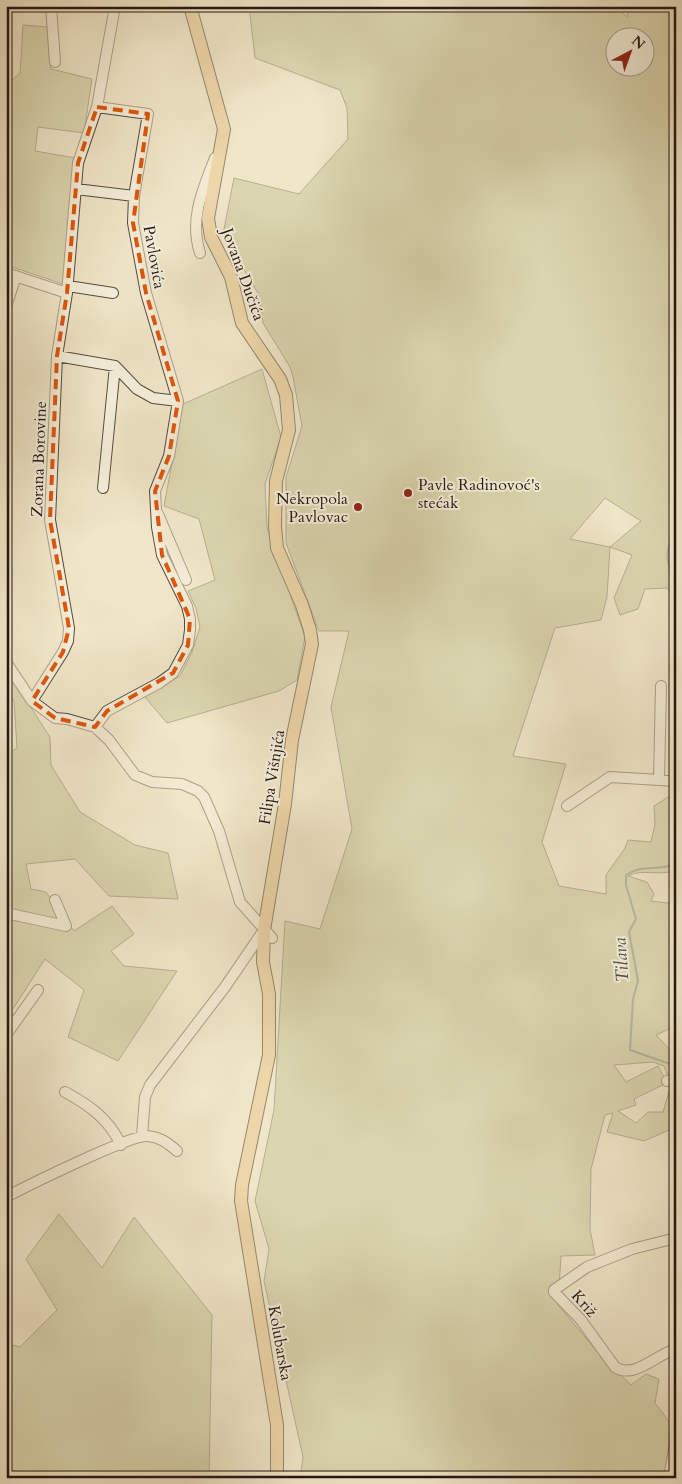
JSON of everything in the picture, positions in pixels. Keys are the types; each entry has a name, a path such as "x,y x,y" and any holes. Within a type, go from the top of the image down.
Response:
{"main road":[{"name":"Jovana Dučića","path":"190,6 224,129 208,218 211,237 231,276 242,323 280,380 286,394 289,430 276,481 275,526 277,548 310,630"},
{"name":"Filipa Višnjića","path":"242,1216 242,1185 268,1055 269,994 264,962 292,740 310,656 310,630"},
{"name":"Kolubarska","path":"242,1216 276,1416 277,1478"}],"street":[{"path":"51,6 55,62"},
{"name":"Zorana Borovine","path":"32,701 68,641 69,628 50,520 57,356 68,290 78,163 97,107 115,6"},
{"name":"Pavlovića","path":"96,727 107,711 160,683 173,673 188,645 190,619 179,587 162,555 156,527 154,491 169,456 178,401 146,293 133,223 134,196 148,114 97,107"},
{"path":"200,253 196,223 199,199 221,143"},
{"path":"76,189 134,196"},
{"path":"6,307 11,275 68,290 113,293"},
{"path":"57,356 115,366 137,388 152,398 178,401"},
{"path":"103,488 115,366"},
{"name":"Pavlovića","path":"156,507 186,580"},
{"path":"6,662 32,701 55,718 67,719 96,727 109,740 135,775 152,782 182,784 204,797 218,831 240,902 268,934 150,1085 145,1097 142,1136"},
{"path":"659,780 661,686"},
{"path":"567,806 610,777 676,781"},
{"path":"6,913 66,926 55,900"},
{"path":"6,1035 38,990"},
{"path":"64,1092 98,1113 115,1132 121,1144"},
{"path":"6,1197 142,1136 158,1138 177,1151"},
{"name":"Križ","path":"676,1238 632,1249 587,1267 554,1290 581,1320 615,1367 620,1370 630,1371 665,1352 676,1349"},
{"path":"669,1478 676,1439"}],"highlighted area":[{"path":"97,107 148,114 133,223 146,293 178,401 169,456 155,491 162,555 190,619 188,645 173,673 107,711 95,727 55,718 32,701 63,652 69,628 50,520 57,356 67,293 78,163"}],"green space":[{"path":"249,6 616,6 627,17 628,12 625,6 676,6 676,561 668,571 676,580 676,599 667,588 645,589 638,609 620,615 614,598 632,555 610,547 607,597 601,620 555,628 513,756 566,764 542,842 559,886 606,894 606,875 625,848 628,840 651,842 655,824 654,806 676,792 676,870 664,873 639,873 628,876 647,882 654,894 651,901 676,904 676,1026 656,1035 676,1056 676,1127 644,1141 607,1132 613,1113 605,1115 591,1169 590,1229 595,1255 561,1256 558,1305 601,1356 631,1385 646,1374 659,1379 655,1403 671,1424 666,1471 672,1478 300,1478 303,1457 264,1281 269,1249 255,1201 274,1110 285,921 320,929 352,829 331,707 349,631 319,631 286,543 286,477 302,426 293,377 290,367 263,323 259,295 223,234 234,178 299,194 348,139 347,108 340,90 255,58","holes":["605,498 641,521 610,547 570,539","653,1062 664,1066 671,1085 663,1112 648,1112 636,1123 618,1111 636,1105 634,1099 667,1083 658,1066 626,1082 614,1065"]},
{"path":"23,25 47,27 51,69 92,79 84,133 38,127 35,151 76,158 63,284 6,265 6,81 11,81 20,73"},
{"path":"262,369 281,437 265,484 267,528 305,637 297,680 279,691 167,723 144,696 180,676 192,652 200,627 196,608 188,591 215,580 199,519 164,506 183,404"},
{"path":"6,669 50,737 51,765 80,812 135,845 168,853 178,899 109,896 75,859 26,864 31,889 46,892 74,931 112,906 134,934 111,951 124,966 177,971 118,1061 68,1037 84,990 45,959 6,1020 6,755 17,748 14,701 6,688"},
{"path":"59,1214 102,1268 134,1217 212,1315 209,1478 6,1478 6,1343 20,1347 57,1310 26,1259"}],"waterway":[{"name":"Tilava","path":"676,537 671,542 668,553 669,566 676,583"},
{"name":"Tilava","path":"676,823 671,831 676,842"},
{"name":"Tilava","path":"676,864 639,869 626,875 626,885 636,919 629,932 638,981 633,999 630,1050 676,1066"}],"place":[{"name":"Pavle Radinovoć's stećak","path":"408,493"},
{"name":"Nekropola Pavlovac","path":"358,507"}]}
